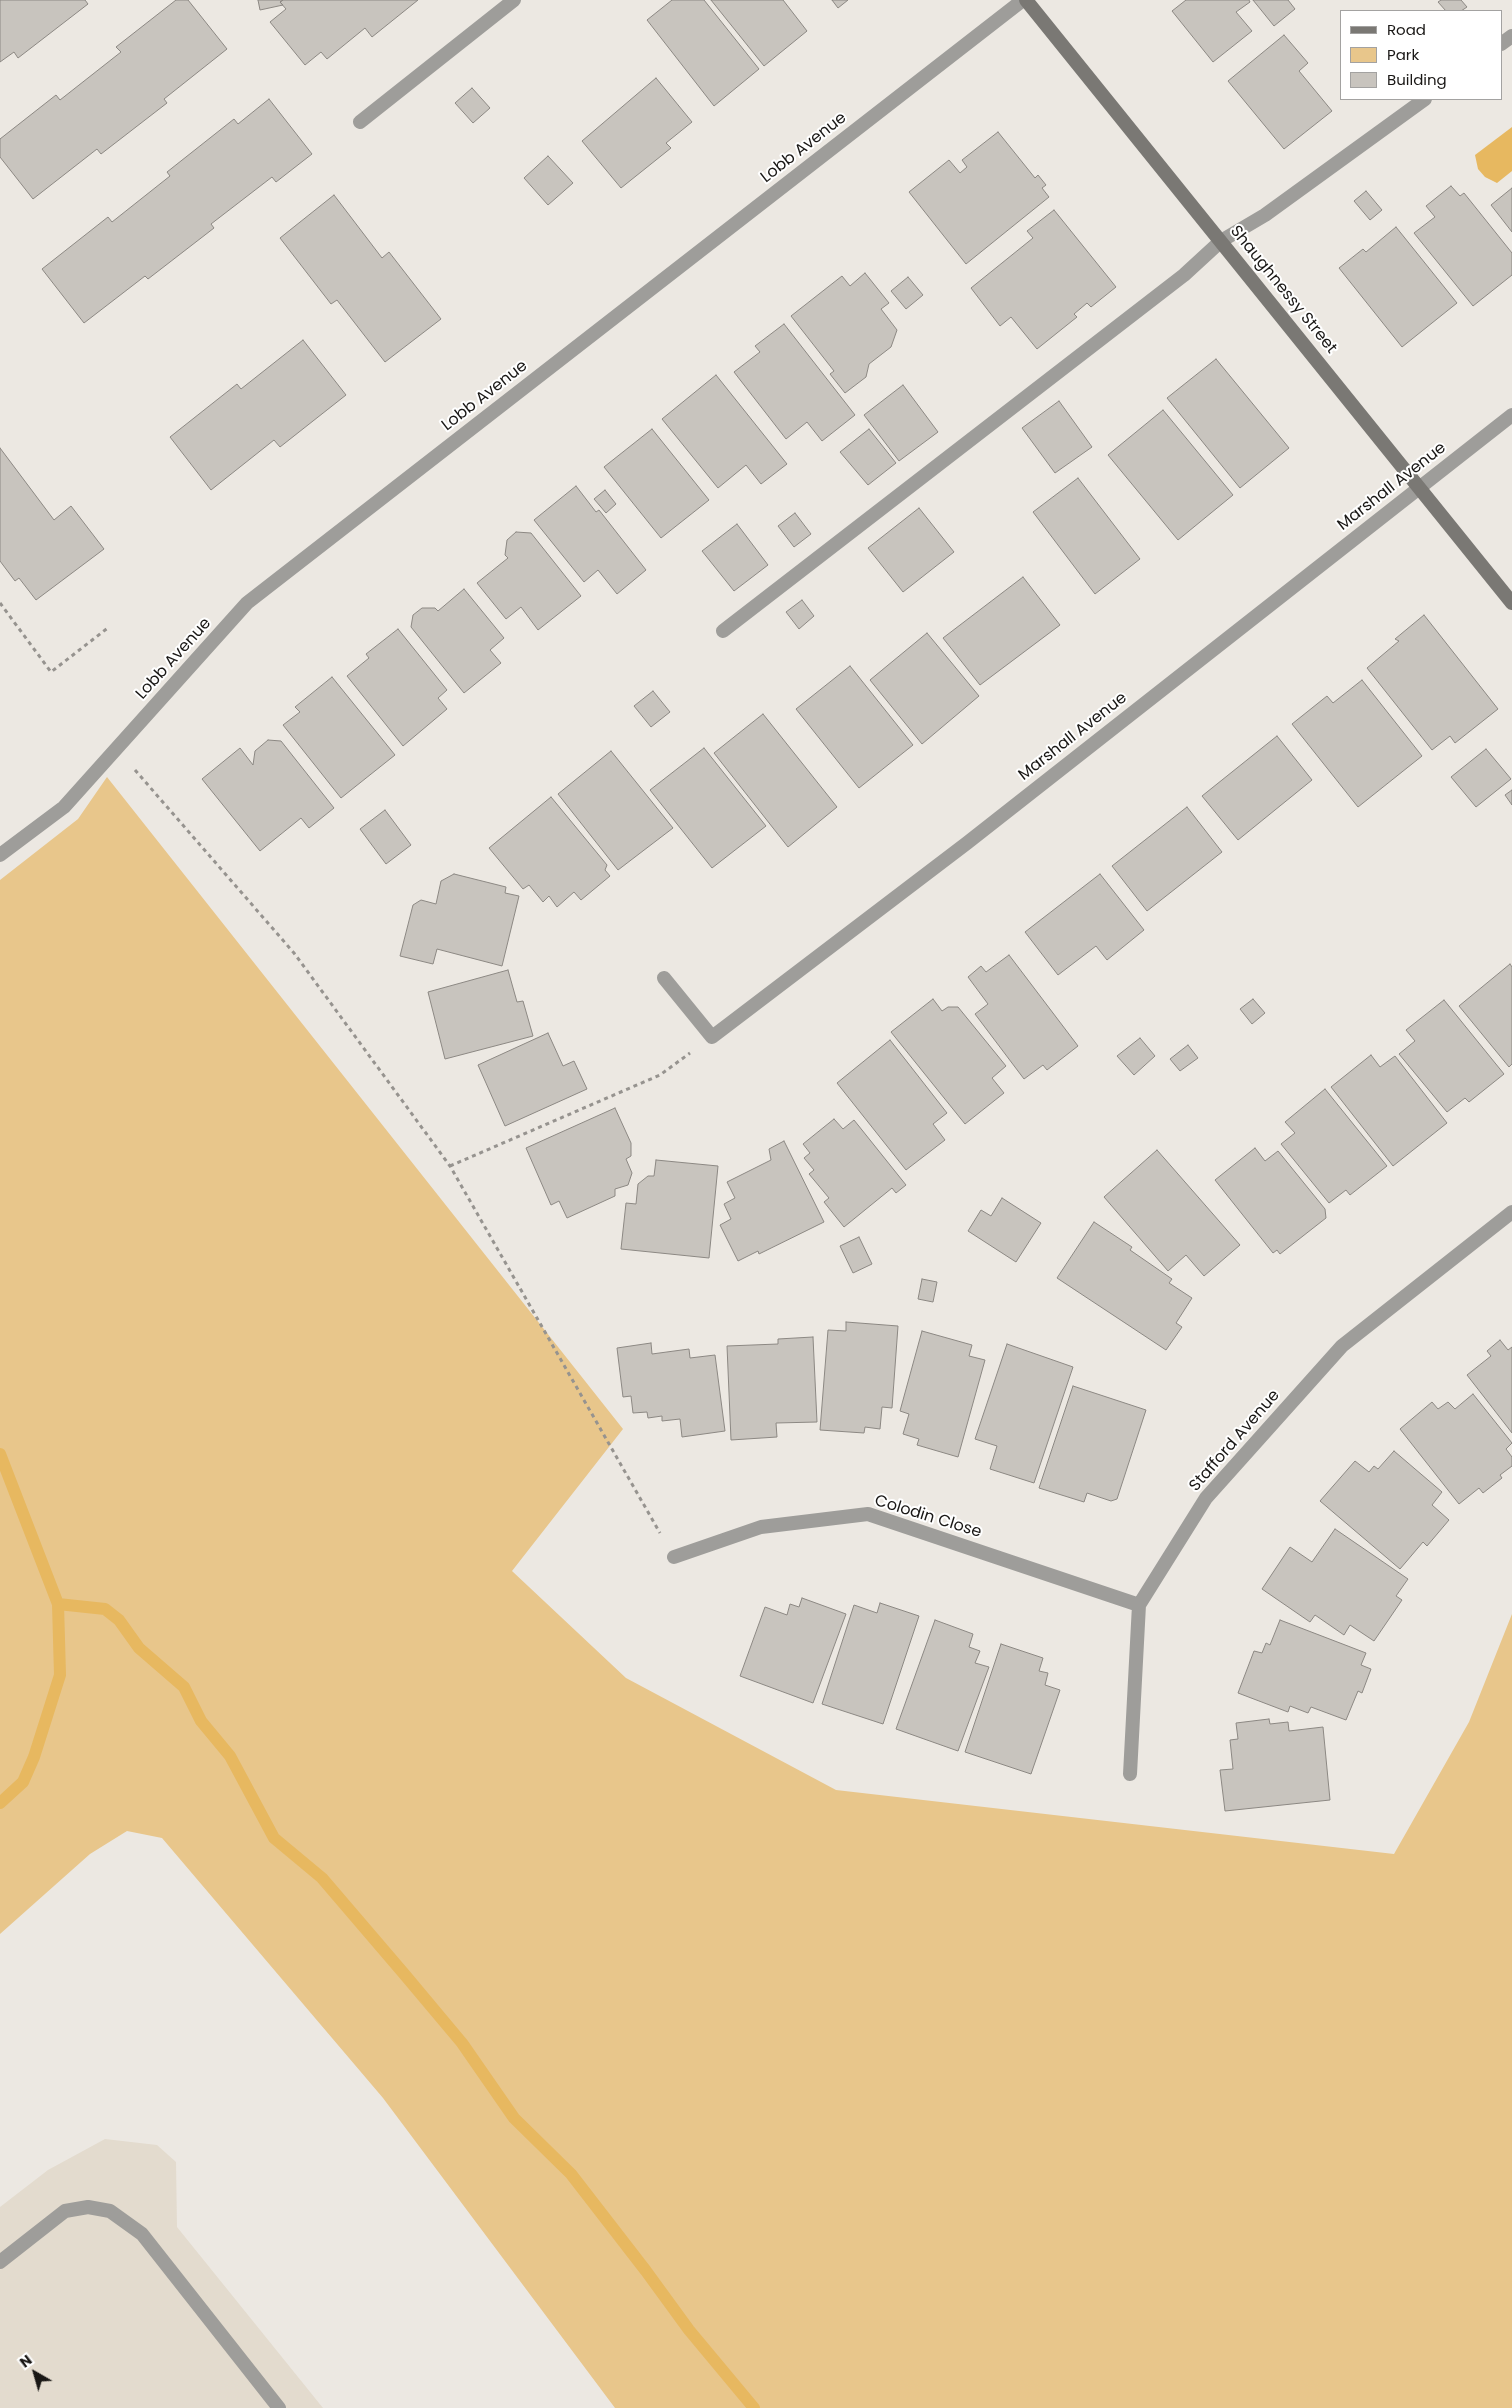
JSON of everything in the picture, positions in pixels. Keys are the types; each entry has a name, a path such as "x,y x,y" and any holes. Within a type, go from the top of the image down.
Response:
{"main road":[{"name":"Shaughnessy Street","path":"1025,0 1512,603"}],"street":[{"path":"360,122 514,0"},
{"name":"Lobb Avenue","path":"0,855 64,807 247,603 1025,0"},
{"path":"723,631 1184,275 1221,241 1265,215 1425,100"},
{"name":"Marshall Avenue","path":"712,1037 952,855 1512,415"},
{"path":"664,978 712,1037"},
{"name":"Stafford Avenue","path":"1130,1774 1139,1605 1206,1498 1342,1346 1512,1212"},
{"name":"Colodin Close","path":"674,1557 762,1527 868,1514 1139,1605"},
{"path":"0,2262 66,2211 88,2207 110,2211 142,2234 279,2408"}],"path":[{"path":"0,603 52,672 109,627"},
{"path":"116,749 294,953 450,1166 674,1557"},
{"path":"450,1166 660,1075 712,1037"}],"shaded area":[{"path":"1512,127 1512,171 1497,183 1485,177 1478,169 1475,155"},
{"path":"105,2139 157,2145 176,2162 177,2227 323,2408 0,2408 0,2207 48,2170"}],"green space":[{"path":"107,777 623,1429 512,1571 626,1678 836,1790 1394,1854 1469,1722 1512,1614 1512,2408 615,2408 383,2098 162,1838 127,1831 90,1854 0,1934 0,880 78,819"}],"building":[{"path":"0,0 85,0 88,4 18,58 14,52 0,62"},
{"path":"176,0 188,0 227,49 164,99 167,103 101,154 97,149 33,199 0,157 0,139 56,95 60,100 121,52 116,47"},
{"path":"258,0 283,0 280,2 283,5 260,10"},
{"path":"283,0 418,0 372,37 365,28 327,59 321,52 305,65 270,22 286,9 280,2"},
{"path":"672,0 704,0 759,69 714,106 647,20"},
{"path":"711,0 783,0 807,31 764,66"},
{"path":"832,0 848,0 838,8"},
{"path":"1186,0 1249,0 1250,2 1236,12 1252,31 1213,62 1172,11"},
{"path":"1253,0 1288,0 1295,9 1274,26"},
{"path":"1441,0 1461,0 1467,7 1462,10 1445,10 1438,2"},
{"path":"1284,35 1308,63 1299,71 1332,111 1284,149 1228,81"},
{"path":"656,78 692,122 666,143 671,148 621,188 582,141"},
{"path":"472,88 490,108 473,123 455,103"},
{"path":"269,99 312,154 276,182 272,177 211,224 214,228 148,279 145,276 84,323 42,269 108,217 112,222 170,176 167,172 234,119 238,124"},
{"path":"998,132 1035,178 1038,175 1046,185 1042,188 1049,197 966,264 909,192 949,160 960,173 967,167 962,160"},
{"path":"548,156 573,183 548,205 524,178"},
{"path":"1451,186 1460,196 1464,193 1512,253 1512,275 1473,306 1414,233 1435,217 1426,206"},
{"path":"1512,188 1512,232 1491,205"},
{"path":"1366,191 1382,210 1370,220 1354,201"},
{"path":"334,195 382,258 389,252 441,319 385,362 337,300 331,304 280,238"},
{"path":"1054,210 1116,287 1091,307 1087,303 1074,314 1077,317 1037,349 1011,317 1000,326 971,288 1033,238 1027,231"},
{"path":"1396,227 1457,303 1402,347 1339,268 1363,249 1366,252"},
{"path":"865,273 889,303 881,309 897,330 891,347 869,364 866,377 845,393 830,374 834,371 791,316 842,276 850,286"},
{"path":"908,277 923,295 906,309 891,291"},
{"path":"784,324 855,415 822,441 807,422 786,439 734,372 760,352 755,346"},
{"path":"303,340 346,395 280,447 274,440 211,490 170,437 237,384 241,389"},
{"path":"1216,359 1289,448 1240,488 1167,398"},
{"path":"716,375 787,464 761,484 746,465 718,488 662,419"},
{"path":"903,385 938,432 899,461 864,415"},
{"path":"1059,401 1092,447 1055,473 1022,428"},
{"path":"1163,410 1233,495 1178,540 1108,455"},
{"path":"652,429 709,500 661,538 604,467"},
{"path":"869,429 896,463 868,485 840,452"},
{"path":"0,448 54,520 71,506 104,549 36,600 19,578 15,581 0,561"},
{"path":"1078,478 1140,559 1095,594 1033,512"},
{"path":"576,486 596,512 599,510 646,570 617,594 598,570 584,582 534,520"},
{"path":"605,490 616,504 606,513 594,499"},
{"path":"919,508 954,552 903,592 868,548"},
{"path":"795,513 811,534 794,547 778,526"},
{"path":"737,524 768,565 734,591 702,551"},
{"path":"516,532 531,533 581,596 538,630 521,607 506,619 477,583 508,558 505,555 507,540"},
{"path":"1023,577 1060,625 980,685 943,638"},
{"path":"464,589 504,638 490,650 501,663 464,693 411,627 413,615 422,608 435,608 438,611"},
{"path":"802,600 814,616 799,629 786,612"},
{"path":"1424,615 1498,709 1455,743 1450,736 1432,750 1367,668 1399,641 1395,639"},
{"path":"398,629 447,690 438,698 447,709 403,746 347,676 369,658 366,654"},
{"path":"927,633 979,696 922,744 870,680"},
{"path":"850,666 913,745 859,788 796,709"},
{"path":"332,677 395,755 341,798 283,725 300,712 295,707"},
{"path":"1362,680 1422,756 1358,807 1292,724 1327,696 1333,703"},
{"path":"653,691 670,712 651,727 634,706"},
{"path":"763,714 837,807 788,847 714,753"},
{"path":"1277,736 1312,780 1238,840 1202,796"},
{"path":"268,740 281,741 334,808 309,828 301,818 260,851 202,779 240,748 253,765 255,751"},
{"path":"704,748 766,826 712,868 650,790"},
{"path":"1486,749 1511,779 1476,807 1451,777"},
{"path":"611,751 673,828 618,870 558,794"},
{"path":"1512,790 1512,805 1505,795"},
{"path":"551,797 607,865 605,870 610,876 581,900 574,892 557,907 549,896 543,902 529,885 523,889 489,848"},
{"path":"1187,807 1222,852 1147,911 1112,866"},
{"path":"385,810 411,845 386,864 360,829"},
{"path":"454,874 506,887 505,893 519,896 502,966 437,949 433,964 400,956 413,905 421,900 436,904 441,881"},
{"path":"1100,874 1144,930 1107,960 1096,946 1058,975 1025,932"},
{"path":"1009,955 1078,1046 1047,1070 1043,1065 1024,1079 975,1014 988,1004 968,977 981,966 986,972"},
{"path":"1510,964 1512,967 1512,1064 1509,1067 1459,1006"},
{"path":"508,970 517,1002 523,1001 533,1036 445,1059 428,992"},
{"path":"933,999 942,1011 948,1007 958,1007 1006,1066 992,1078 1004,1093 965,1124 891,1032"},
{"path":"1253,999 1265,1013 1252,1024 1240,1009"},
{"path":"1444,1000 1504,1074 1469,1102 1465,1098 1447,1112 1399,1054 1415,1041 1406,1030"},
{"path":"548,1033 563,1066 574,1061 587,1089 505,1126 478,1065"},
{"path":"1140,1038 1155,1056 1134,1075 1117,1056"},
{"path":"890,1040 947,1113 933,1124 945,1140 906,1170 837,1083"},
{"path":"1188,1045 1198,1058 1180,1071 1170,1059"},
{"path":"1371,1055 1380,1067 1395,1056 1447,1123 1393,1166 1331,1087"},
{"path":"1325,1089 1387,1166 1350,1195 1346,1190 1329,1203 1281,1144 1295,1133 1285,1122"},
{"path":"615,1108 631,1143 631,1156 626,1159 632,1173 628,1185 615,1189 615,1196 567,1218 559,1201 551,1205 526,1148"},
{"path":"834,1119 843,1129 854,1120 906,1185 896,1193 892,1188 844,1227 824,1202 829,1198 809,1174 814,1170 804,1158 810,1153 803,1144"},
{"path":"784,1141 824,1222 759,1254 758,1251 738,1261 720,1225 731,1219 724,1204 735,1198 727,1182 771,1160 769,1149"},
{"path":"1255,1148 1265,1161 1278,1151 1325,1209 1326,1218 1280,1254 1277,1250 1273,1253 1215,1180"},
{"path":"1157,1150 1240,1245 1204,1276 1186,1255 1168,1271 1104,1197"},
{"path":"656,1160 718,1166 709,1258 621,1249 626,1203 636,1204 638,1184 648,1176 654,1176"},
{"path":"1002,1198 1041,1223 1016,1262 968,1231 981,1210 991,1216"},
{"path":"1094,1222 1132,1247 1130,1250 1172,1279 1169,1283 1192,1298 1176,1323 1182,1327 1166,1350 1057,1278"},
{"path":"859,1237 872,1264 853,1273 840,1246"},
{"path":"922,1279 937,1282 933,1302 918,1299"},
{"path":"846,1322 898,1326 892,1408 882,1407 880,1429 865,1427 864,1433 820,1430 828,1330 846,1331"},
{"path":"922,1331 972,1345 969,1356 985,1360 958,1457 917,1445 919,1439 903,1434 909,1414 900,1411"},
{"path":"813,1337 817,1422 776,1423 777,1437 731,1440 727,1346 778,1344 778,1339"},
{"path":"1500,1340 1508,1350 1512,1347 1512,1433 1467,1375 1491,1356 1487,1351"},
{"path":"651,1343 652,1354 689,1349 690,1358 715,1355 725,1431 682,1437 680,1419 662,1421 662,1416 648,1418 647,1412 633,1413 631,1396 623,1397 617,1348"},
{"path":"1007,1344 1073,1367 1034,1483 990,1469 997,1446 975,1439"},
{"path":"1073,1386 1146,1410 1117,1499 1111,1501 1087,1493 1084,1502 1039,1488"},
{"path":"1473,1394 1512,1443 1506,1449 1512,1457 1512,1466 1500,1475 1502,1478 1483,1493 1479,1488 1459,1504 1400,1429 1432,1402 1438,1409 1448,1402 1455,1409"},
{"path":"1394,1451 1442,1492 1432,1505 1449,1520 1427,1546 1423,1542 1400,1569 1320,1501 1355,1461 1369,1472 1374,1466 1378,1469"},
{"path":"1335,1529 1408,1579 1396,1596 1402,1600 1374,1641 1350,1625 1344,1635 1315,1615 1310,1622 1262,1589 1290,1547 1312,1562"},
{"path":"802,1598 846,1614 813,1703 740,1676 765,1607 787,1615 790,1604 799,1607"},
{"path":"880,1603 919,1616 883,1724 822,1704 854,1605 877,1613"},
{"path":"935,1620 973,1634 969,1647 980,1651 975,1663 989,1667 958,1751 896,1729"},
{"path":"1280,1620 1366,1653 1361,1665 1371,1669 1362,1693 1358,1691 1346,1720 1311,1707 1308,1713 1290,1706 1288,1712 1238,1693 1254,1651 1262,1653 1266,1643 1270,1645"},
{"path":"1001,1644 1043,1658 1039,1671 1048,1673 1045,1685 1060,1690 1031,1774 965,1752"},
{"path":"1269,1719 1270,1724 1288,1722 1289,1731 1323,1727 1330,1800 1225,1811 1220,1770 1233,1769 1230,1740 1238,1739 1236,1723"}],"waterway":[{"path":"0,1454 58,1604 105,1609 119,1620 139,1648 184,1687 201,1721 230,1756 274,1838 322,1878 405,1975 462,2043 514,2118 571,2174 689,2330 754,2408"},
{"path":"0,1803 23,1782 34,1757 60,1675 58,1604"}]}
